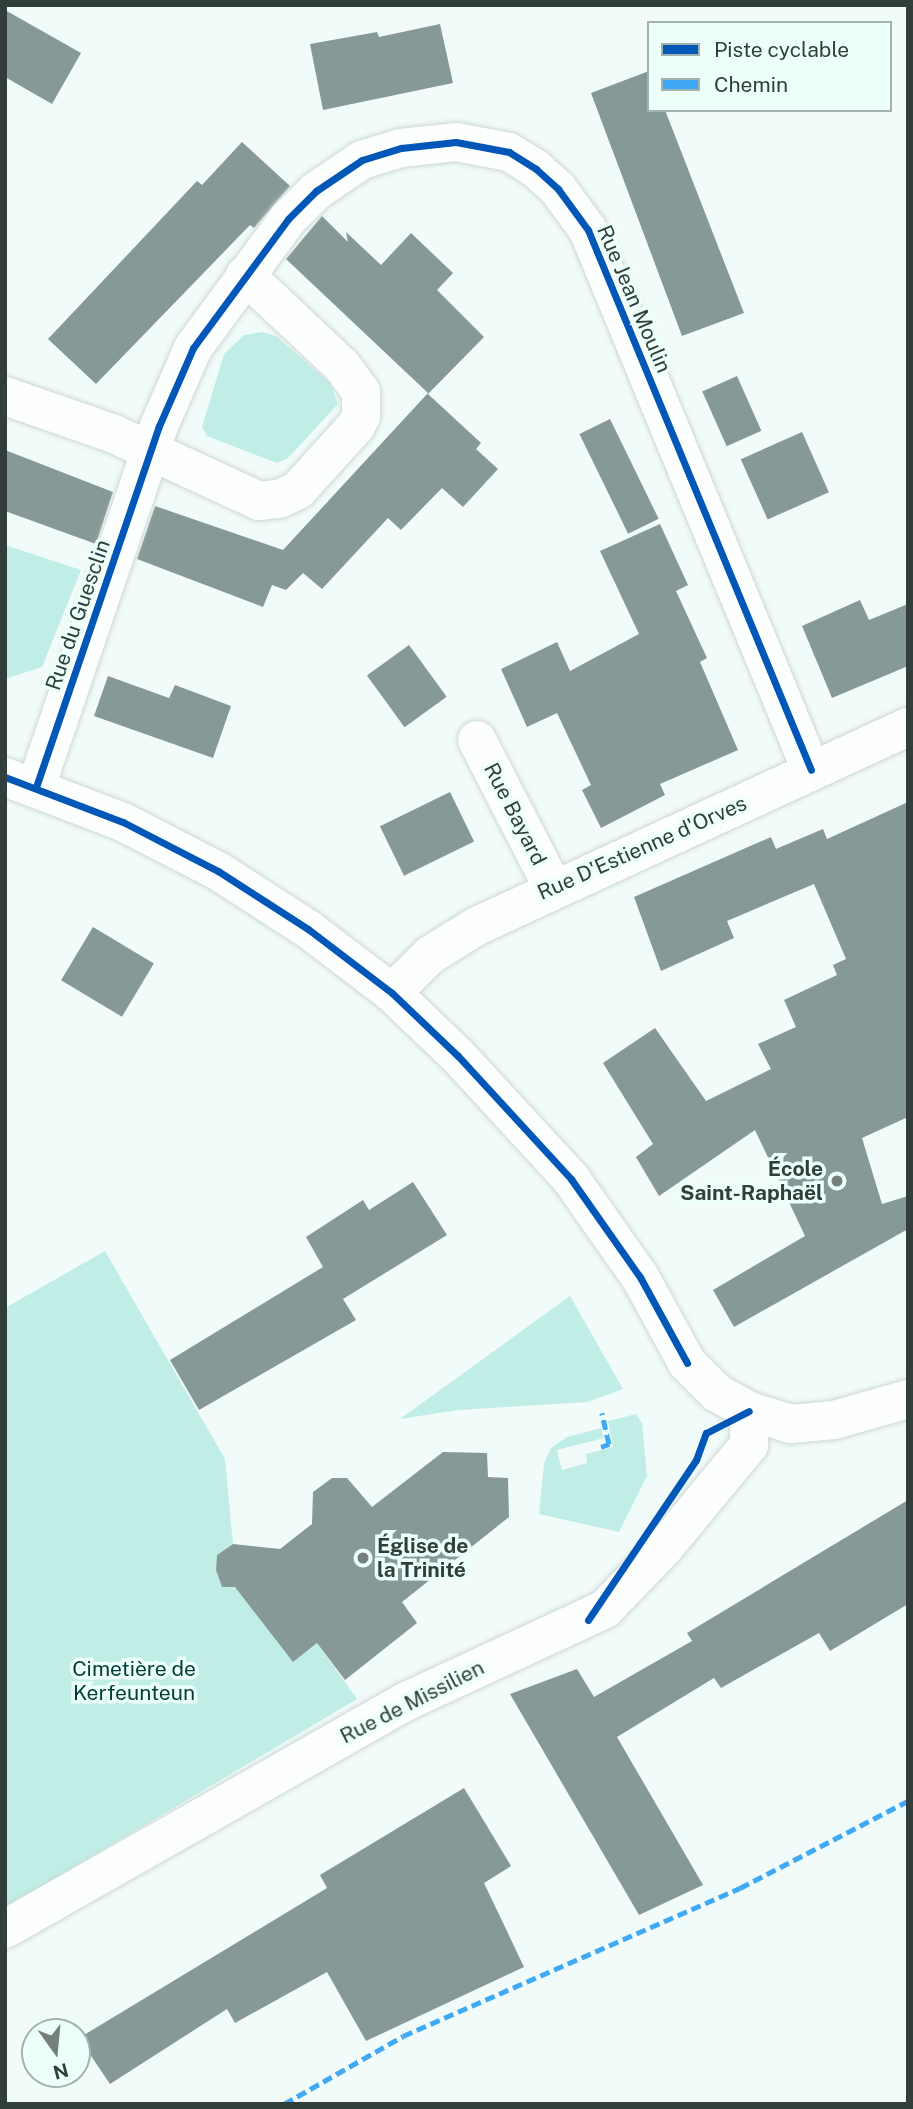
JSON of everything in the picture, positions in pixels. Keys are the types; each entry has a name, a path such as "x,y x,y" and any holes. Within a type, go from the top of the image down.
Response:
{"street":[{"name":"Rue Jean Moulin","path":"150,453 179,372 245,275 316,191 362,160 424,143 484,145 509,152 551,182 575,208 598,253 811,770"},
{"path":"5,396 114,434 150,453 259,501 279,499 298,490 361,416 361,392 355,381 245,275"},
{"name":"Rue du Guesclin","path":"20,782 150,453"},
{"name":"Rue D'Estienne d'Orves","path":"392,993 444,945 553,888 908,727"},
{"name":"Rue Bayard","path":"477,740 553,888"},
{"path":"20,782 123,822 218,871 308,929 392,993 458,1056 550,1154 640,1277 687,1363 718,1393 749,1411 790,1424 809,1424 908,1399"},
{"name":"Rue de Missilien","path":"5,1929 407,1701 606,1609 664,1548 749,1445 749,1411"}],"green space":[{"path":"262,332 276,336 330,383 338,404 288,458 277,463 207,436 202,427 224,354 244,335"},
{"path":"5,545 81,570 42,667 5,679"},
{"name":"Cimetière de Kerfeunteun","path":"105,1251 225,1459 233,1544 217,1555 216,1570 222,1587 245,1587 261,1620 293,1661 317,1643 357,1699 5,1908 5,1308"},
{"path":"570,1296 623,1389 587,1402 458,1410 400,1419"},
{"path":"636,1414 642,1423 647,1476 619,1532 539,1514 544,1463 551,1448 567,1437 601,1428 604,1438 557,1450 562,1470 587,1463 586,1454 613,1447 608,1421"}],"building":[{"path":"5,10 81,53 52,104 5,77"},
{"path":"440,24 453,83 323,110 310,44 377,32 379,37"},
{"path":"647,72 647,112 666,112 744,313 682,336 591,93"},
{"path":"242,142 290,186 254,228 250,225 96,384 48,339 197,181 202,185"},
{"path":"322,216 348,242 346,232 381,265 411,233 453,273 437,290 484,337 428,394 481,443 476,449 498,469 463,507 442,488 401,530 388,518 322,589 303,573 286,590 272,585 263,607 137,559 155,506 283,550 428,393 286,259"},
{"path":"737,376 761,431 727,446 702,391"},
{"path":"610,419 659,519 628,534 579,434"},
{"path":"802,432 829,492 768,520 741,459"},
{"path":"5,450 113,492 96,544 5,511"},
{"path":"660,524 688,585 676,591 707,658 700,662 738,750 660,784 665,795 601,828 582,790 591,785 557,713 527,727 501,669 557,642 570,671 639,634 600,551"},
{"path":"860,600 869,620 908,604 908,666 832,698 802,626"},
{"path":"409,645 447,697 405,727 367,676"},
{"path":"108,676 169,698 175,685 231,706 213,758 94,716"},
{"path":"450,792 474,841 404,876 380,826"},
{"path":"908,802 908,1117 862,1138 882,1204 908,1196 908,1229 734,1327 713,1290 805,1236 755,1130 659,1196 636,1157 653,1144 603,1063 655,1028 706,1101 771,1069 758,1044 796,1027 784,1000 837,975 833,965 846,959 814,884 727,921 734,938 661,971 634,897 771,837 776,849 823,829 827,839"},
{"path":"93,927 154,964 122,1017 61,980"},
{"path":"413,1182 447,1235 343,1299 356,1320 199,1410 170,1360 323,1267 306,1237 363,1200 369,1210"},
{"name":"Église de la Trinité","path":"443,1452 487,1453 488,1477 508,1478 509,1517 402,1602 417,1623 345,1680 317,1643 293,1662 235,1587 222,1587 216,1570 217,1555 233,1544 280,1549 312,1524 313,1492 332,1478 347,1478 372,1507"},
{"path":"908,1500 908,1604 830,1651 819,1633 721,1688 714,1678 617,1737 703,1885 639,1915 510,1694 577,1669 594,1697 692,1641 687,1633"},
{"path":"464,1788 511,1866 484,1883 524,1967 366,2041 327,1972 235,2023 227,2009 110,2084 91,2056 91,2031 327,1888 320,1875"}],"marked path":[{"path":"601,1447 609,1444 602,1413"},
{"path":"284,2104 403,2036 740,1888 908,1801"}],"cycle path":[{"path":"36,787 159,426 193,348 288,219 316,191 362,160 401,148 456,142 509,152 536,169 558,189 588,230 811,770"},
{"path":"5,777 123,822 218,871 308,929 392,993 458,1056 571,1179 640,1277 687,1363"},
{"path":"588,1620 696,1460 706,1433 749,1411"}],"place":[{"name":"École Saint-Raphaël","path":"837,1181"},
{"name":"Église de la Trinité","path":"363,1558"}]}
